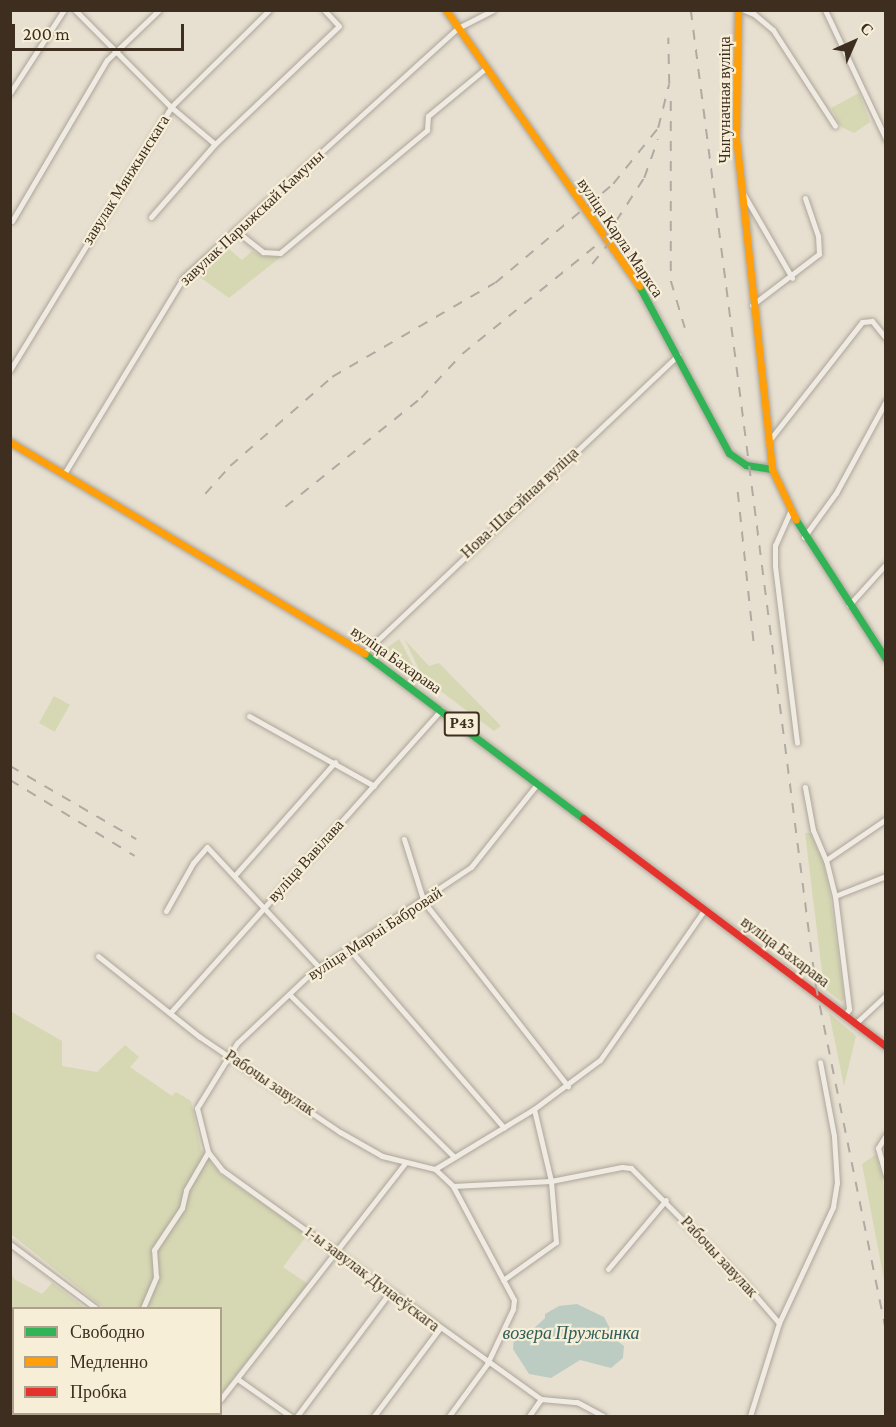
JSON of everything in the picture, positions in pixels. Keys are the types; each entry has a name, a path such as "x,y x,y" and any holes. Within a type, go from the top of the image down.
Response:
{"main road":[{"name":"вуліца Карла Маркса","path":"446,10 642,290 733,457 746,465 772,469"},
{"name":"Чыгуначная вуліца","path":"738,10 736,136 767,442"},
{"name":"вуліца Бахарава","path":"10,442 364,653 539,782 885,1046"},
{"path":"767,442 772,469 790,512 804,537 885,658"}],"street":[{"path":"10,93 64,10"},
{"path":"75,10 171,107 215,144"},
{"path":"12,221 107,60 159,10"},
{"name":"завулак Мянжынскага","path":"10,370 171,107 269,10"},
{"path":"151,218 215,144 339,26 324,10"},
{"name":"завулак Парыжскай Камуны","path":"64,474 184,277 458,28 493,10"},
{"path":"744,10 754,14 773,30 835,126"},
{"path":"825,10 885,139"},
{"path":"236,230 263,252 280,253 427,130 428,116 486,68"},
{"name":"Чыгуначная вуліца","path":"741,189 792,278"},
{"path":"752,305 792,278 819,254 816,228 805,198"},
{"path":"767,442 862,322 872,321 885,338"},
{"name":"Нова-Шасэйная вуліца","path":"364,653 678,355"},
{"path":"804,537 836,493 885,401"},
{"path":"790,512 775,545 775,566 797,743"},
{"path":"849,604 885,564"},
{"name":"вуліца Вавілава","path":"170,1013 442,709"},
{"path":"249,716 335,762 374,786"},
{"path":"234,875 335,762"},
{"name":"вуліца Марыі Бабровай","path":"208,1152 197,1108 228,1055 289,994 320,968 424,902 471,867 539,782"},
{"path":"805,787 813,830 826,860 834,896 849,1009 845,1015"},
{"path":"826,860 885,819"},
{"path":"404,839 424,902 568,1086"},
{"path":"166,911 176,898 193,863 207,847 320,968"},
{"path":"834,896 885,876"},
{"path":"435,1169 568,1086 611,1045 705,909"},
{"path":"350,950 504,1128"},
{"name":"Рабочы завулак","path":"98,957 228,1055 359,1145 382,1156 435,1169 453,1186 514,1300 513,1309 487,1364 449,1416"},
{"path":"289,994 453,1156"},
{"path":"856,1023 885,995"},
{"path":"750,1416 779,1323 833,1207 837,1183 834,1136 820,1062"},
{"path":"502,1280 556,1242 552,1181 534,1109"},
{"path":"885,1136 878,1148 885,1176"},
{"path":"143,1307 156,1277 154,1250 182,1208 186,1190 208,1152"},
{"name":"1-ы завулак Дунаеўскага","path":"208,1152 222,1170 487,1364 541,1399"},
{"path":"222,1398 239,1380 406,1162"},
{"name":"Рабочы завулак","path":"453,1186 552,1181 621,1167 640,1175 666,1200 779,1323"},
{"path":"608,1269 666,1200"},
{"path":"10,1244 95,1307"},
{"path":"297,1416 390,1292"},
{"path":"374,1416 439,1329"},
{"path":"239,1380 290,1416"},
{"path":"529,1416 541,1399 577,1402 603,1416"}],"green space":[{"path":"859,93 870,122 854,133 841,127 831,108"},
{"path":"224,245 242,260 252,251 263,256 282,256 229,298 194,273"},
{"path":"399,639 402,644 417,673 385,649"},
{"path":"405,640 429,666 439,663 501,726 494,731 423,678"},
{"path":"54,696 70,705 55,732 39,723"},
{"path":"805,833 810,833 823,862 830,895 844,998 842,1002 824,988"},
{"path":"10,1011 62,1041 62,1066 97,1072 125,1045 139,1057 130,1067 172,1096 176,1092 191,1101 201,1150 220,1174 307,1235 283,1267 308,1284 222,1393 222,1307 103,1307 11,1234"},
{"path":"829,1013 856,1036 844,1086"},
{"path":"876,1154 885,1189 885,1285 862,1164"},
{"path":"11,1272 14,1279 42,1294 52,1283 84,1307 12,1307 12,1415 18,1415 10,1416"},
{"path":"88,1415 136,1415 135,1416"}],"water":[{"name":"возера Пружынка","path":"577,1304 604,1317 616,1340 624,1346 623,1358 611,1368 580,1360 551,1378 529,1374 513,1349 514,1336 532,1330 545,1318 545,1314 559,1306"}],"railway":[{"path":"691,10 816,986 886,1331"},
{"path":"205,494 230,466 332,377 495,283 613,184 658,128 669,84 668,38"},
{"path":"671,101 671,281 685,328"},
{"path":"285,507 421,398 462,354 605,238 644,178 658,139"},
{"path":"592,264 612,239"},
{"path":"738,492 754,644"},
{"path":"10,766 136,839"},
{"path":"10,780 135,856"}],"traffic: fast":[{"path":"639,286 729,453 746,465 772,469"},
{"path":"796,520 886,659"},
{"path":"365,654 583,818"}],"traffic: slow":[{"path":"446,10 639,286"},
{"path":"738,10 736,137 772,469 796,520"},
{"path":"10,442 365,654"}],"traffic: jam":[{"path":"583,818 886,1046"}]}
